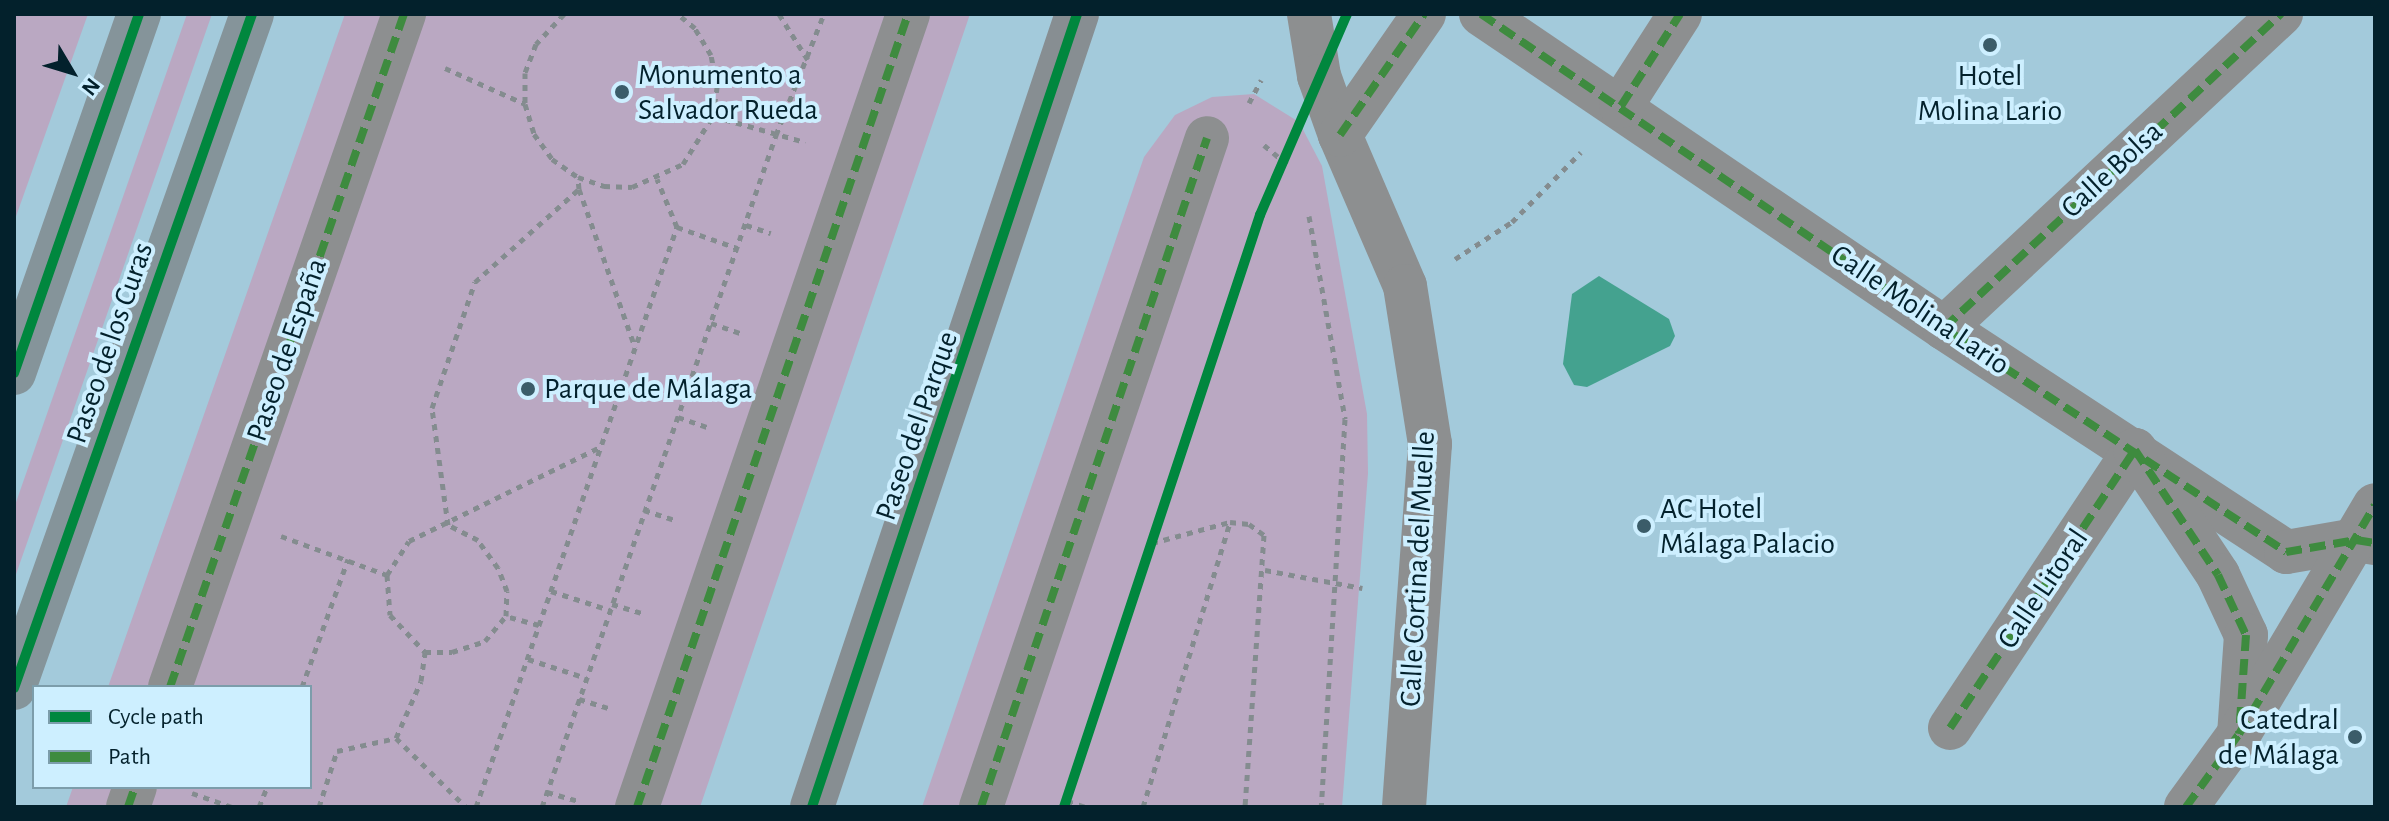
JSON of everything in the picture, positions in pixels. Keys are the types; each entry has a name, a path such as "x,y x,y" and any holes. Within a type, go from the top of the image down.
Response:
{"main road":[{"path":"14,373 139,14"},
{"name":"Paseo de los Curas","path":"14,688 252,14"}],"street":[{"path":"637,807 908,14"},
{"name":"Paseo del Parque","path":"812,807 1077,14"},
{"name":"Calle Cortina del Muelle","path":"1309,14 1319,76 1340,135 1405,286 1430,444 1404,807"},
{"path":"1340,135 1424,14"},
{"name":"Calle Molina Lario","path":"1481,14 1621,106 1944,328 2135,450 2286,552 2369,529"},
{"path":"1621,106 1680,14"},
{"name":"Calle Bolsa","path":"1944,328 2281,14"},
{"name":"Paseo de España","path":"171,685 399,30"},
{"path":"981,807 1222,131"},
{"path":"2135,450 2218,575 2246,635 2239,734"},
{"name":"Calle Litoral","path":"1950,728 2135,450"},
{"path":"2186,807 2239,734 2369,529"}],"path":[{"path":"564,14 536,44 525,73 525,104 534,134 552,159 578,177 604,186 632,187 657,179 683,164 713,116 717,86 711,55 695,28 678,14"},
{"path":"779,14 808,60"},
{"path":"542,807 776,135 824,14"},
{"path":"399,30 525,104"},
{"path":"1268,67 1222,131 1284,160 1291,170"},
{"path":"1278,174 1319,76"},
{"path":"1445,266 1512,222 1550,188 1621,106"},
{"path":"713,116 860,157"},
{"path":"578,177 579,189 635,348"},
{"path":"476,807 677,227 657,179"},
{"path":"448,525 432,408 475,282 579,189"},
{"path":"1307,206 1345,419 1338,582 1321,807"},
{"path":"677,227 737,248"},
{"path":"448,525 478,540 498,568 507,591 506,616 485,641 452,652 425,652 390,615 387,575 409,541 448,525 600,446"},
{"path":"229,518 387,575"},
{"path":"1152,543 1230,522 1249,524 1264,535 1265,570 1245,807"},
{"path":"1143,807 1230,522"},
{"path":"1147,558 1157,528"},
{"path":"303,685 348,559"},
{"path":"1265,570 1338,582 1420,602"},
{"path":"551,591 610,610"},
{"path":"506,616 539,625"},
{"path":"396,738 421,681 425,652"},
{"path":"528,659 586,678"},
{"path":"319,807 337,751 396,738"},
{"path":"396,738 466,807"},
{"path":"1072,785 1066,804 1086,807"},
{"path":"188,792 232,807"},
{"path":"547,792 595,807"}],"shaded area":[{"path":"14,14 88,14 14,222"},
{"path":"187,14 212,14 14,580 14,508"},
{"name":"Parque de Málaga","path":"345,14 970,14 700,807 66,807 72,789 312,789 312,685 109,685"},
{"path":"1254,94 1299,122 1322,166 1367,414 1368,473 1342,807 922,807 1144,157 1175,115 1212,97"},
{"path":"1599,276 1669,319 1675,336 1670,346 1587,387 1574,385 1563,364 1572,294"}],"marked path":[{"path":"171,685 404,14"},
{"path":"637,807 908,14"},
{"path":"1340,135 1424,14"},
{"path":"1481,14 1944,328 2286,552 2356,540 2375,543"},
{"path":"1621,106 1680,14"},
{"path":"1944,328 2281,14"},
{"path":"981,807 1207,138"},
{"path":"1950,728 2135,450 2218,575 2246,635 2239,734"},
{"path":"2186,807 2239,734 2375,505"},
{"path":"128,807 134,789"}],"cycle path":[{"path":"14,373 139,14"},
{"path":"14,688 252,14"},
{"path":"812,807 1077,14"},
{"path":"1064,807 1260,215 1347,14"}],"place":[{"name":"Hotel Molina Lario","path":"1990,45"},
{"name":"Monumento a Salvador Rueda","path":"622,92"},
{"name":"Parque de Málaga","path":"528,389"},
{"name":"AC Hotel Málaga Palacio","path":"1644,526"},
{"name":"Catedral de Málaga","path":"2355,737"}]}
